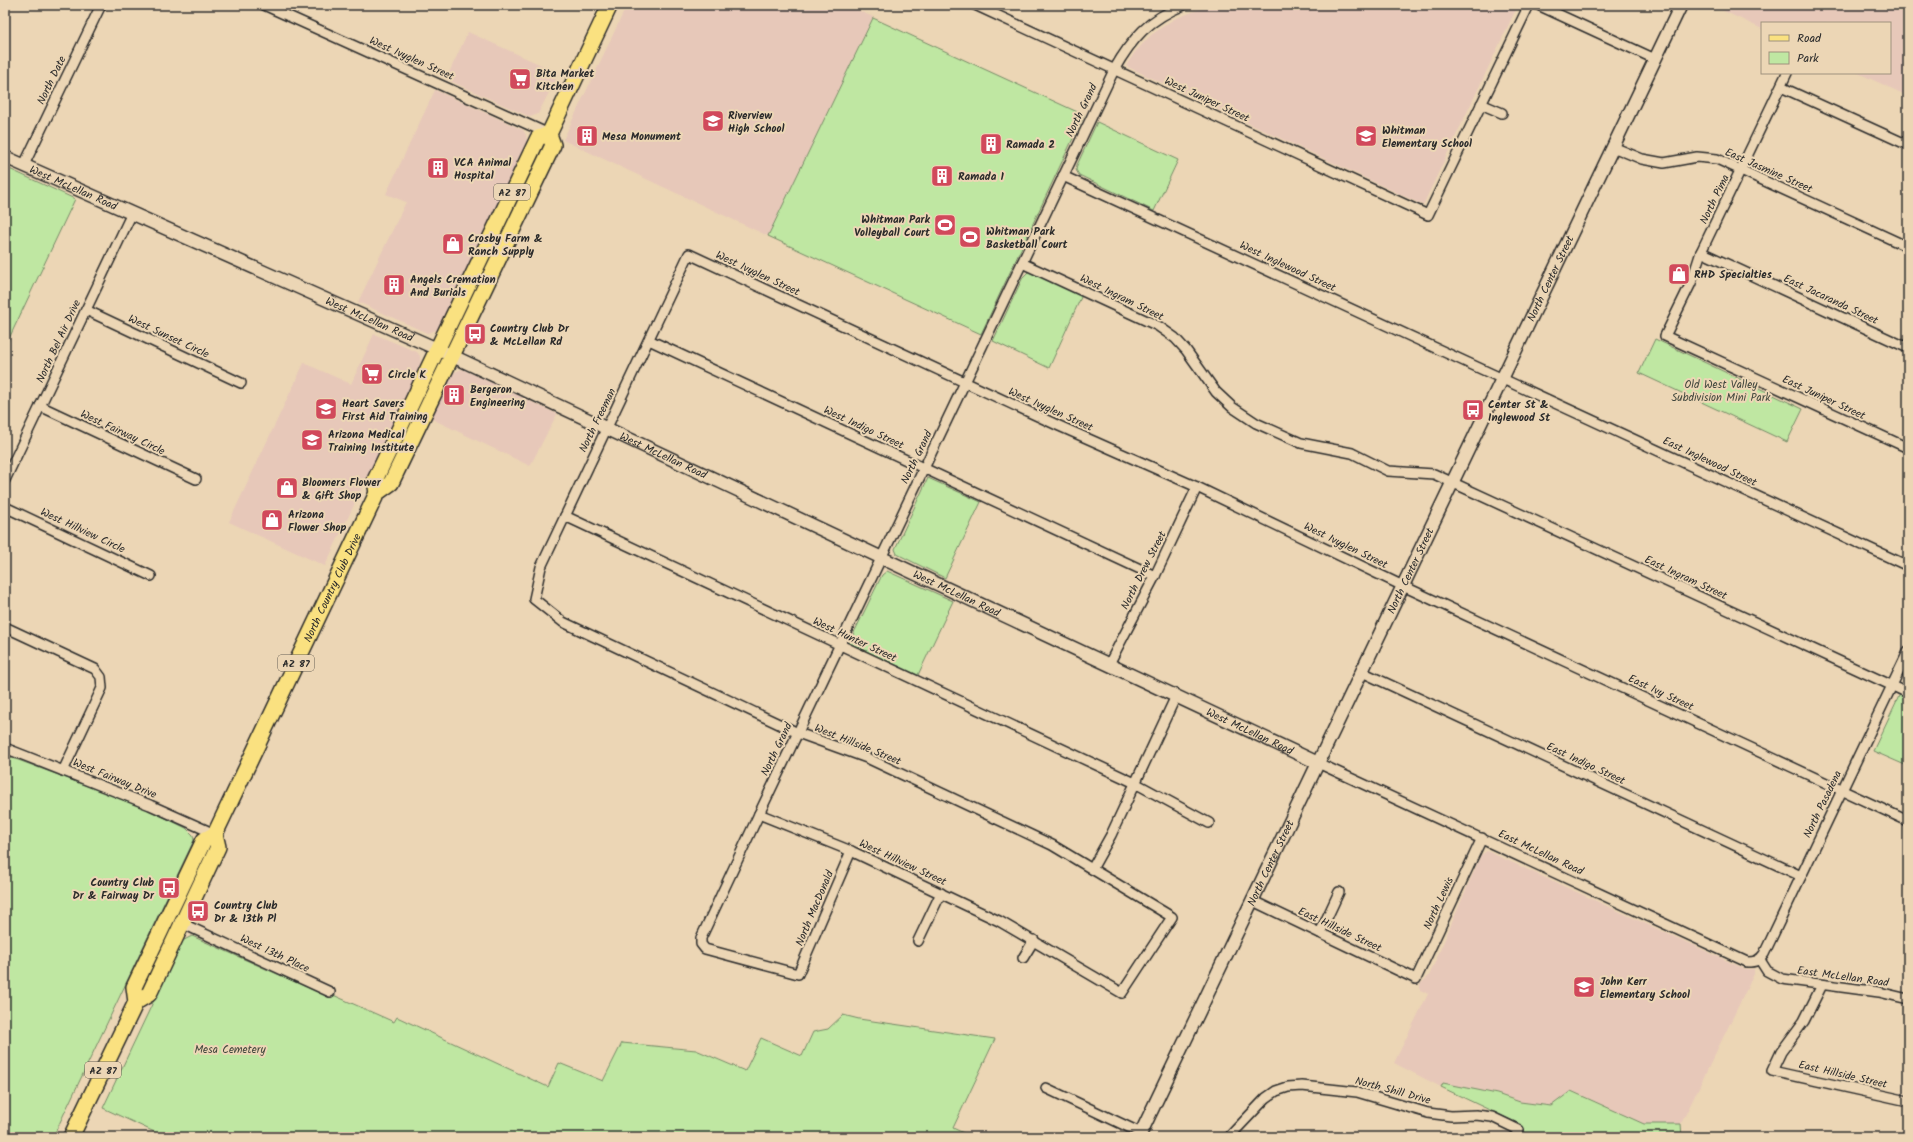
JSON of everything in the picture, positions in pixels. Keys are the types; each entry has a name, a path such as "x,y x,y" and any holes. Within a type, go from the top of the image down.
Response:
{"main road":[{"name":"North Country Club Drive","path":"377,493 375,480 437,348 538,138 549,134 610,5"},
{"name":"North Country Club Drive","path":"136,1002 134,987 167,916 204,840 215,834 377,493 392,483 553,145 549,134"},
{"name":"North Country Club Drive","path":"71,1137 136,1002 149,994 218,847 215,834"}],"street":[{"name":"North Date","path":"24,165 101,5"},
{"name":"West Ivyglen Street","path":"264,5 549,134"},
{"name":"West Juniper Street","path":"976,5 1428,216 1482,104"},
{"name":"North Grand","path":"798,974 705,948 701,944 701,938 881,556 1114,70 1127,47 1146,26 1169,11 1184,5"},
{"path":"1502,113 1482,104 1529,5"},
{"path":"1538,5 1655,59"},
{"name":"North Center Street","path":"1140,1135 1682,5"},
{"name":"North Pima","path":"1665,336 1690,283 1701,252 1788,74"},
{"path":"1781,87 1908,145"},
{"name":"East Jasmine Street","path":"1613,147 1642,160 1664,163 1697,157 1717,159 1908,247"},
{"name":"West McLellan Road","path":"5,157 437,348 1318,763"},
{"name":"West Inglewood Street","path":"1063,176 1503,378"},
{"name":"North Bel Air Drive","path":"5,480 132,213"},
{"name":"East Jacaranda Street","path":"1701,252 1908,348"},
{"name":"West Ivyglen Street","path":"690,254 964,383 1197,487 1403,586"},
{"name":"North Freeman","path":"534,599 541,567 690,254"},
{"name":"West Ingram Street","path":"1022,263 1158,326 1186,350 1216,392 1232,407 1256,423 1307,445 1352,453 1388,471 1434,474 1453,483"},
{"name":"West Sunset Circle","path":"86,310 241,383"},
{"name":"East Juniper Street","path":"1665,336 1908,448"},
{"name":"West Indigo Street","path":"650,340 1154,576"},
{"name":"East Inglewood Street","path":"1503,378 1908,566"},
{"name":"West Fairway Circle","path":"40,406 196,479"},
{"name":"East Ingram Street","path":"1453,483 1908,693"},
{"name":"North Drew Street","path":"1108,664 1154,576 1197,487"},
{"name":"West Hillview Circle","path":"5,507 151,576"},
{"name":"West Hunter Street","path":"565,516 839,646 1135,783 1209,823"},
{"name":"East Ivy Street","path":"1403,586 1908,821"},
{"name":"West Hillside Street","path":"534,599 563,622 798,733 867,758 1052,845 1172,916 1122,993"},
{"path":"5,627 95,669 101,677 102,688 63,771"},
{"name":"North Pasadena","path":"1757,961 1800,876 1908,652"},
{"name":"East Indigo Street","path":"1362,672 1800,876"},
{"path":"1092,869 1111,835 1176,696"},
{"name":"West Fairway Drive","path":"5,748 150,805 215,834"},
{"name":"East McLellan Road","path":"1318,763 1747,962 1757,961 1767,971 1778,978 1879,992 1908,998"},
{"name":"West Hillview Street","path":"759,814 851,851 999,921 1034,940 1122,993"},
{"name":"North Lewis","path":"1416,978 1482,838"},
{"name":"North MacDonald","path":"798,974 851,851"},
{"path":"1320,933 1339,892"},
{"path":"918,941 941,893"},
{"name":"East Hillside Street","path":"1253,901 1416,978"},
{"name":"West 13th Place","path":"167,916 330,992"},
{"path":"1023,958 1034,940"},
{"name":"East Hillside Street","path":"1822,985 1804,1021 1781,1052 1772,1071 1908,1101"},
{"name":"North Shill Drive","path":"1229,1137 1266,1098 1276,1091 1288,1087 1302,1086 1357,1092 1428,1113 1451,1116 1476,1115 1492,1117 1517,1134"},
{"path":"1046,1088 1140,1135"}],"shaded area":[{"name":"Riverview High School","path":"627,5 846,5 873,17 768,236 563,140"},
{"name":"Whitman Elementary School","path":"1211,5 1518,5 1423,205 1126,66 1135,52 1151,35 1174,19"},
{"path":"1711,5 1908,5 1908,96 1860,74 1891,74 1891,22 1761,22 1761,29"},
{"path":"468,32 559,73 538,114 530,117 446,79"},
{"path":"435,90 523,130 527,141 440,325 437,330 427,333 358,302 406,202 386,194"},
{"path":"374,334 417,352 420,356 421,364 325,566 229,522 304,363 351,384"},
{"path":"462,369 557,414 530,466 430,418 452,375"},
{"name":"John Kerr Elementary School","path":"1487,851 1745,969 1754,969 1754,974 1681,1124 1644,1124 1572,1091 1551,1106 1520,1102 1497,1094 1443,1083 1441,1087 1394,1063 1428,994 1420,990 1420,984 1429,976 1481,855"}],"green space":[{"path":"873,18 1084,115 981,334 768,236"},
{"path":"1097,122 1178,160 1154,211 1079,175 1076,170 1077,165"},
{"path":"5,167 75,199 5,347"},
{"path":"1029,271 1082,295 1049,368 993,341 1023,277"},
{"name":"Old West Valley Subdivision Mini Park","path":"1655,339 1803,409 1787,442 1639,373"},
{"path":"928,478 981,502 945,578 897,554 895,549"},
{"path":"887,571 953,601 918,675 849,643 882,575"},
{"path":"1908,677 1908,758 1905,765 1873,751"},
{"path":"5,755 141,806 186,828 193,835 194,840 53,1137 5,1137"},
{"name":"Mesa Cemetery","path":"192,936 329,997 331,994 394,1022 397,1017 548,1087 559,1063 603,1081 622,1043 696,1050 745,1071 761,1038 802,1056 813,1032 828,1029 843,1015 859,1019 995,1039 953,1128 972,1137 165,1137 103,1108 182,941"},
{"path":"1443,1083 1497,1094 1520,1102 1551,1106 1571,1091 1644,1124 1681,1124 1682,1137 1521,1137 1521,1131 1517,1123 1441,1087"}],"place":[{"name":"Bita Market Kitchen","path":"520,79"},
{"name":"Riverview High School","path":"713,121"},
{"name":"Mesa Monument","path":"587,136"},
{"name":"Whitman Elementary School","path":"1366,136"},
{"name":"Ramada 2","path":"991,144"},
{"name":"VCA Animal Hospital","path":"438,168"},
{"name":"Ramada 1","path":"942,176"},
{"name":"Whitman Park Volleyball Court","path":"945,225"},
{"name":"Whitman Park Basketball Court","path":"970,237"},
{"name":"Crosby Farm & Ranch Supply","path":"453,244"},
{"name":"RHD Specialties","path":"1679,274"},
{"name":"Angels Cremation And Burials","path":"394,285"},
{"name":"Country Club Dr & McLellan Rd","path":"475,334"},
{"name":"Circle K","path":"372,374"},
{"name":"Bergeron Engineering","path":"454,395"},
{"name":"Heart Savers First Aid Training","path":"326,409"},
{"name":"Center St & Inglewood St","path":"1473,410"},
{"name":"Arizona Medical Training Institute","path":"312,440"},
{"name":"Bloomers Flower & Gift Shop","path":"287,488"},
{"name":"Arizona Flower Shop","path":"272,520"},
{"name":"Country Club Dr & Fairway Dr","path":"169,888"},
{"name":"Country Club Dr & 13th Pl","path":"198,911"},
{"name":"John Kerr Elementary School","path":"1584,987"}]}
